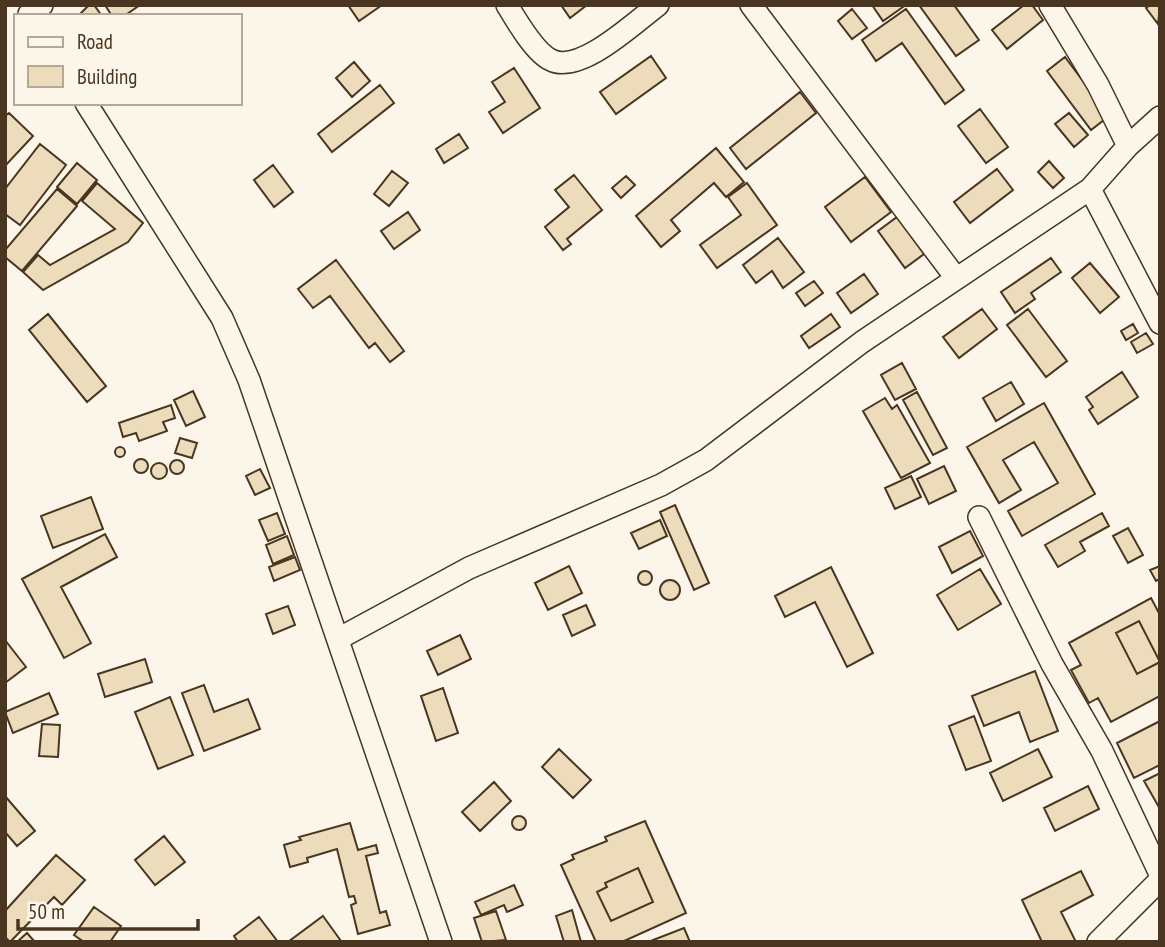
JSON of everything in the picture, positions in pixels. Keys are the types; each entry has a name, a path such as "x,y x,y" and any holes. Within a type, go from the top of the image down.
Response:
{"street":[{"path":"507,5 524,32 550,60 566,64 588,57 658,5"},
{"path":"751,5 956,278"},
{"path":"1050,5 1098,85 1129,146"},
{"path":"87,105 222,317 249,380 441,942"},
{"path":"338,639 469,568 661,485 706,460 862,342 1090,189 1160,117"},
{"path":"1090,189 1160,323"},
{"path":"979,517 1052,664 1102,751 1160,874"},
{"path":"1098,942 1160,880"}],"building":[{"path":"89,5 94,5 101,14 80,14"},
{"path":"105,5 140,5 127,14 111,14"},
{"path":"348,5 382,5 359,21"},
{"path":"561,5 587,5 570,18"},
{"path":"872,5 902,5 903,7 883,21"},
{"path":"919,5 954,5 979,40 956,56"},
{"path":"1024,5 1032,5 1043,20 1007,49 992,30"},
{"path":"1160,5 1158,24 1146,8"},
{"path":"852,9 867,28 852,39 838,21"},
{"path":"906,9 964,90 945,104 902,43 876,61 862,40"},
{"path":"651,56 666,78 616,114 600,92"},
{"path":"1065,57 1109,116 1091,130 1047,71"},
{"path":"354,62 370,81 352,97 336,78"},
{"path":"514,68 540,108 503,133 489,112 505,102 492,82"},
{"path":"380,85 394,103 332,152 318,134"},
{"path":"800,92 816,113 746,169 730,148"},
{"path":"980,109 1008,147 986,163 958,126"},
{"path":"9,113 33,136 5,166 5,116"},
{"path":"1069,113 1088,135 1074,147 1055,124"},
{"path":"459,134 468,148 444,163 436,149"},
{"path":"40,144 66,165 20,225 5,214 5,189"},
{"path":"716,148 744,182 726,197 714,183 671,220 680,231 661,247 636,216"},
{"path":"1049,161 1064,178 1053,188 1038,172"},
{"path":"77,163 97,180 77,204 57,187"},
{"path":"273,165 293,192 274,207 254,180"},
{"path":"997,169 1013,190 970,223 954,202"},
{"path":"392,171 408,183 389,206 374,194"},
{"path":"574,175 602,210 567,239 571,244 563,250 545,227 569,207 555,190"},
{"path":"626,176 635,185 621,198 612,188"},
{"path":"865,177 891,212 851,242 825,207"},
{"path":"97,183 143,223 128,242 43,290 23,272 38,255 50,265 115,229 82,201"},
{"path":"747,183 777,225 717,268 700,245 741,215 728,197"},
{"path":"57,189 77,206 22,271 5,257 5,250"},
{"path":"408,212 420,230 394,249 381,231"},
{"path":"897,217 924,254 905,268 878,231"},
{"path":"778,238 804,272 783,288 772,271 756,283 743,265"},
{"path":"1051,258 1061,272 1031,293 1035,299 1015,313 1001,292"},
{"path":"336,260 404,351 390,362 375,343 369,348 330,296 313,308 298,289"},
{"path":"1090,263 1119,297 1100,313 1072,278"},
{"path":"864,274 878,294 851,313 837,293"},
{"path":"814,281 823,293 805,306 796,293"},
{"path":"982,309 997,329 959,358 943,337"},
{"path":"1028,309 1067,361 1046,377 1007,325"},
{"path":"48,314 106,386 87,402 29,330"},
{"path":"831,314 840,327 809,348 801,336"},
{"path":"1133,324 1138,333 1126,340 1121,331"},
{"path":"1146,333 1153,344 1137,353 1131,342"},
{"path":"902,363 916,389 895,400 881,375"},
{"path":"1122,372 1138,397 1098,424 1089,410 1093,407 1086,397"},
{"path":"1011,382 1024,404 996,421 983,398"},
{"path":"193,391 205,417 186,426 174,400"},
{"path":"917,392 947,448 933,455 903,400"},
{"path":"885,398 892,409 897,405 930,463 901,478 863,411"},
{"path":"1044,403 1095,494 1022,536 1008,511 1058,483 1034,442 1003,460 1021,490 999,503 967,447"},
{"path":"171,405 175,418 163,422 167,431 139,441 136,433 123,437 119,423"},
{"path":"180,438 197,443 192,458 175,453"},
{"path":"120,447 124,448 124,456 120,457 116,456 115,452 116,448"},
{"path":"138,459 144,459 148,466 144,473 138,473 134,469 134,463"},
{"path":"177,460 182,462 182,472 177,474 172,472 170,467 172,462"},
{"path":"156,463 162,463 167,471 165,477 156,479 151,474 151,468"},
{"path":"944,466 956,491 929,504 917,479"},
{"path":"260,469 270,488 255,495 246,476"},
{"path":"911,476 921,497 895,509 885,488"},
{"path":"91,497 103,529 53,548 41,516"},
{"path":"675,505 709,583 694,590 660,512"},
{"path":"277,513 285,534 268,541 259,520"},
{"path":"1102,513 1109,526 1080,542 1085,551 1058,567 1045,545"},
{"path":"660,520 667,536 639,549 631,533"},
{"path":"1128,528 1143,555 1128,563 1113,536"},
{"path":"970,531 983,556 952,573 939,547"},
{"path":"105,534 117,557 61,587 91,643 64,658 22,579"},
{"path":"287,536 294,555 273,564 266,545"},
{"path":"295,557 300,570 274,581 269,567"},
{"path":"569,566 582,593 548,610 535,583"},
{"path":"1160,566 1160,579 1156,581 1150,570"},
{"path":"831,567 873,653 847,667 815,602 785,617 775,596"},
{"path":"980,569 1001,604 958,630 937,595"},
{"path":"642,571 648,571 652,578 648,585 642,585 638,581 638,575"},
{"path":"670,580 677,583 680,590 677,597 670,600 663,597 660,590 663,583"},
{"path":"1151,598 1160,615 1160,662 1160,696 1111,722 1098,698 1089,703 1071,670 1081,665 1069,643","holes":["1139,621 1160,662 1137,674 1116,633"]},
{"path":"586,605 595,625 572,636 563,615"},
{"path":"288,606 295,625 273,634 266,614"},
{"path":"1139,621 1160,662 1137,674 1116,633"},
{"path":"460,635 471,659 438,675 427,651"},
{"path":"5,640 26,667 5,683"},
{"path":"145,659 152,682 105,697 98,674"},
{"path":"1035,671 1058,731 1030,742 1019,712 984,726 972,696"},
{"path":"204,685 214,712 248,699 260,729 204,751 182,693"},
{"path":"443,688 458,733 436,741 421,696"},
{"path":"49,693 58,714 13,733 5,712"},
{"path":"170,697 193,755 158,769 135,712"},
{"path":"974,716 991,761 966,770 949,726"},
{"path":"1160,721 1160,765 1134,778 1117,743"},
{"path":"42,724 60,725 58,757 39,756"},
{"path":"559,749 591,780 573,798 542,767"},
{"path":"1038,749 1052,777 1003,801 990,773"},
{"path":"1160,773 1160,809 1144,781"},
{"path":"494,782 511,801 480,831 462,812"},
{"path":"1088,786 1099,809 1055,831 1044,808"},
{"path":"5,796 35,831 17,846 5,832"},
{"path":"519,816 524,818 524,828 519,830 514,828 512,823 514,818"},
{"path":"645,821 686,913 622,942 596,942 561,865 574,859 572,855 607,841 605,837","holes":["638,868 653,902 611,921 597,892 607,887 605,883"]},
{"path":"350,823 358,850 376,845 378,853 366,856 380,913 386,911 390,925 358,934 351,905 356,903 354,896 349,897 337,849 307,858 308,862 290,867 284,845 301,840 299,837"},
{"path":"164,836 185,862 155,885 135,860"},
{"path":"56,855 85,880 62,905 54,897 10,942 5,937 5,911"},
{"path":"638,868 653,902 611,921 597,892 607,887 605,883"},
{"path":"1081,871 1093,895 1061,912 1076,942 1042,942 1022,900"},
{"path":"514,885 523,905 507,912 504,905 481,915 475,902"},
{"path":"94,907 121,926 110,942 84,942 74,935"},
{"path":"572,910 581,942 564,942 556,916"},
{"path":"496,911 506,940 482,942 474,918"},
{"path":"323,916 341,941 288,942"},
{"path":"259,917 278,942 238,942 234,936"},
{"path":"684,928 690,942 648,942"},
{"path":"27,933 35,942 17,942"}]}
